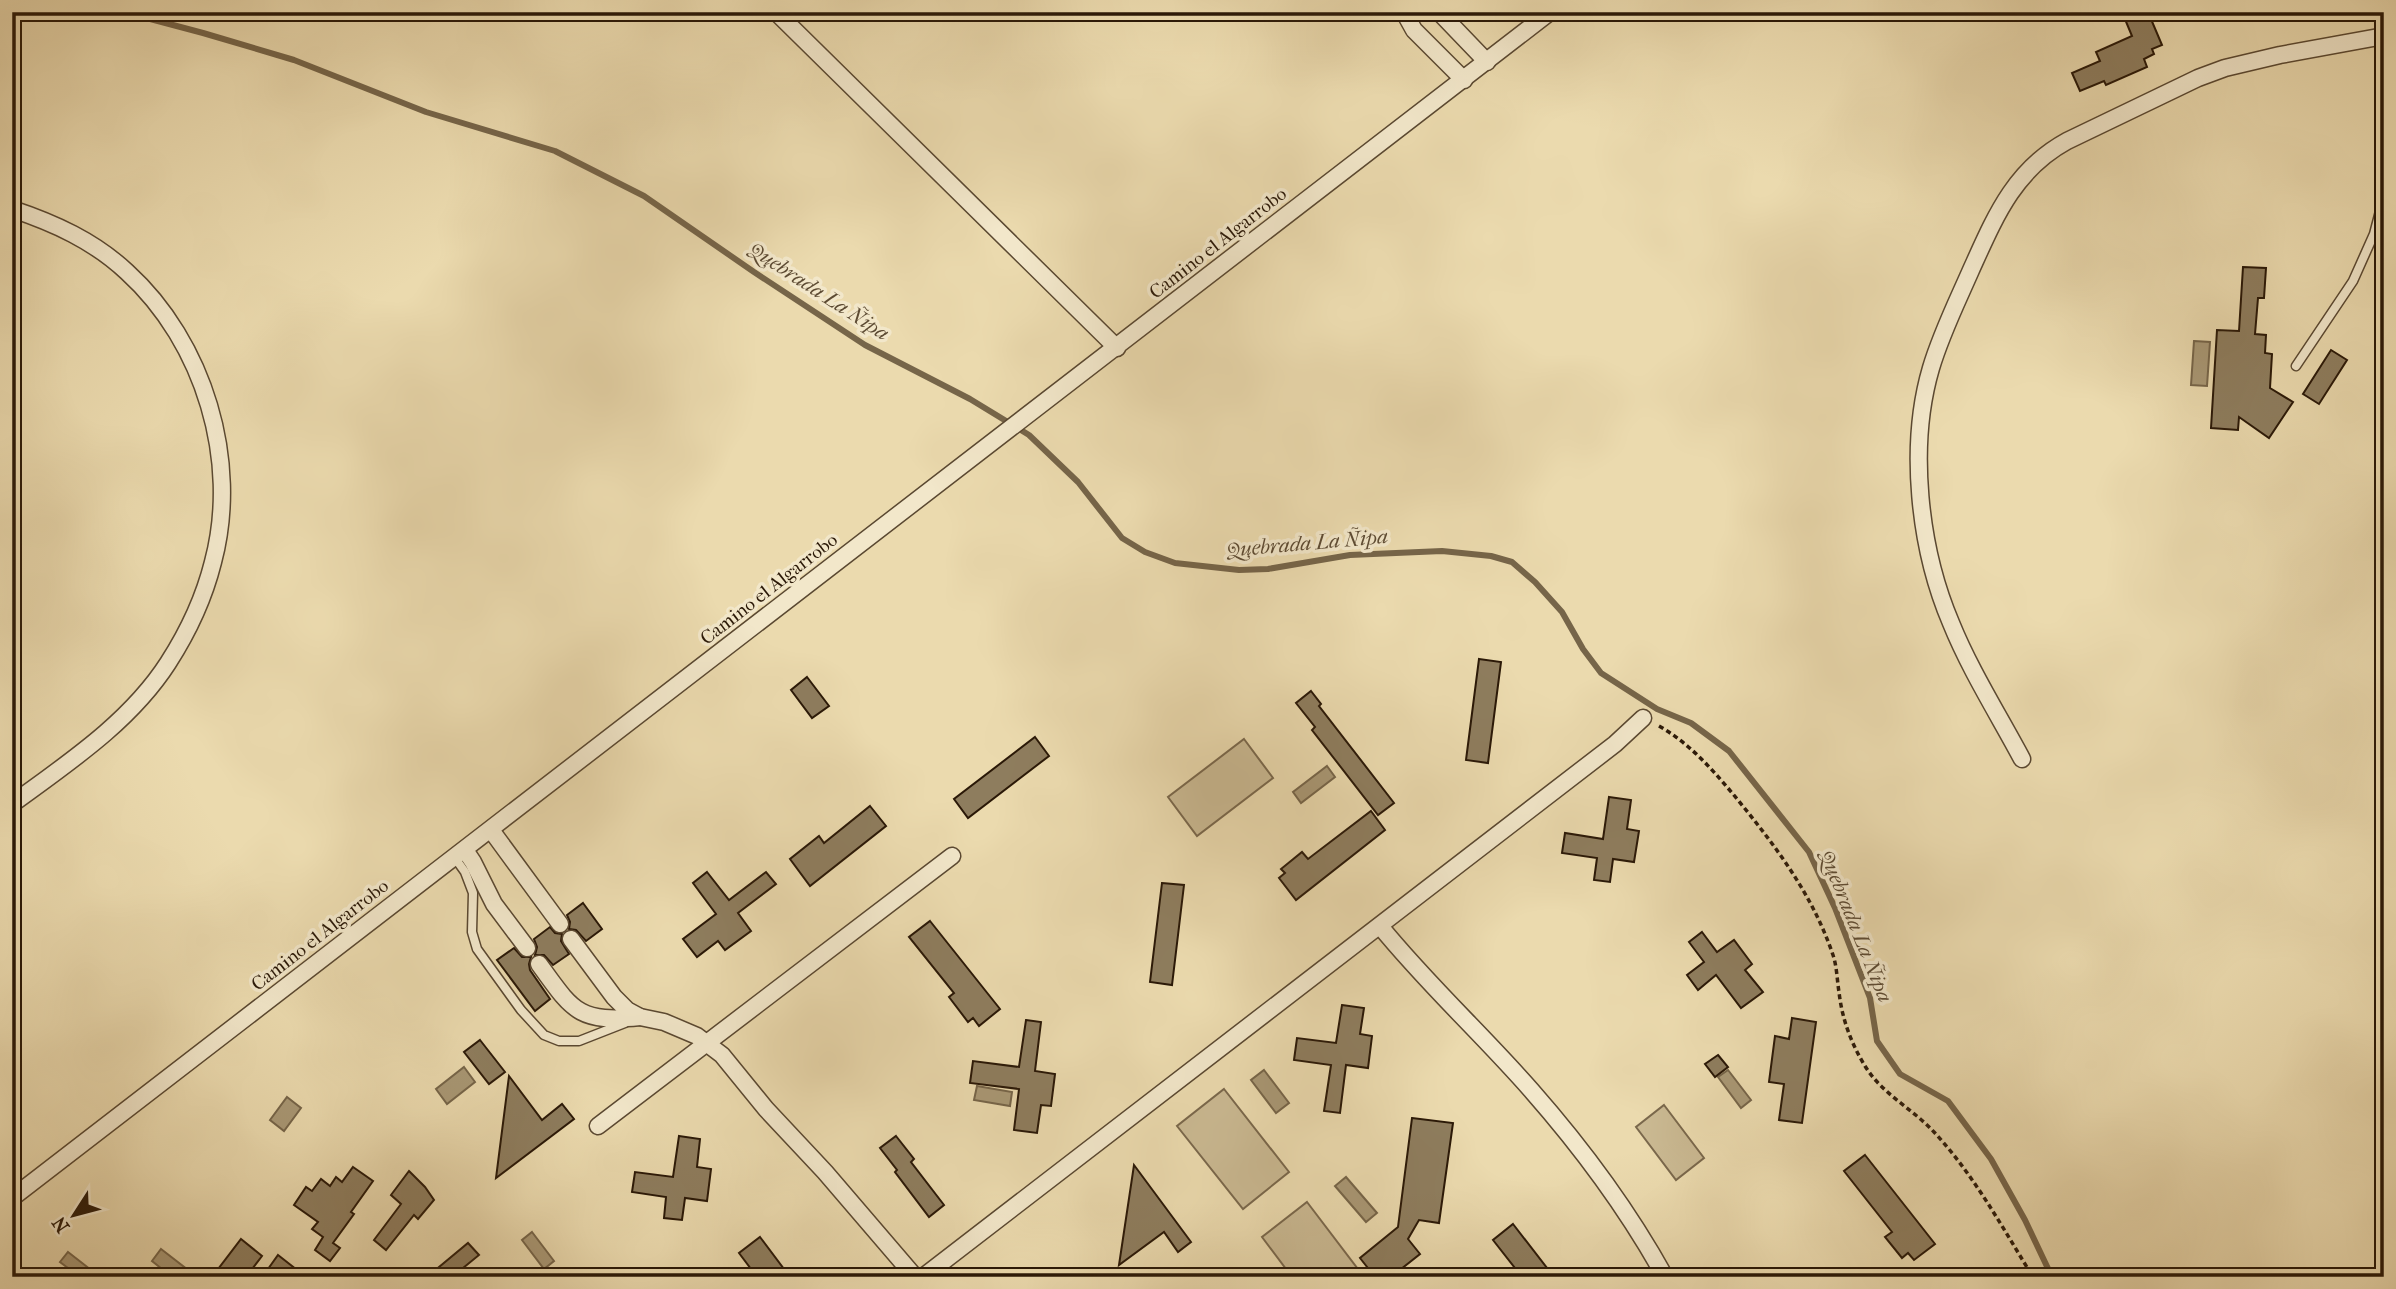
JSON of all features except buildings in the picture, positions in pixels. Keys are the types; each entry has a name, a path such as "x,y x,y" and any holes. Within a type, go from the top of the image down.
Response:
{"street":[{"path":"776,12 1117,348"},
{"path":"1404,12 1414,30 1464,80"},
{"path":"1439,12 1487,61"},
{"name":"Camino el Algarrobo","path":"12,1198 1550,12"},
{"path":"2022,759 1950,621 1933,564 1921,496 1919,442 1931,369 1940,341 1987,234 2012,188 2025,172 2049,150 2067,141 2198,78 2225,68 2384,36"},
{"path":"12,209 55,225 85,241 126,270 160,307 189,354 204,391 215,430 221,482 218,534 208,579 195,615 166,666 127,712 104,733 12,804"},
{"path":"923,1277 1380,926 1623,737 1643,718"},
{"path":"491,831 560,924"},
{"path":"460,854 473,862 494,904 527,948"},
{"path":"598,1126 952,856"},
{"path":"1380,926 1439,994 1532,1091 1573,1140 1633,1224 1665,1277"},
{"path":"571,939 614,997 627,1010 640,1017 697,1035 722,1055 766,1109 915,1277"},
{"path":"538,964 575,1010 592,1018 612,1020 640,1017"}],"lane":[{"path":"2296,366 2353,281 2374,234 2384,196"},
{"path":"460,854 473,893 472,932 477,949 521,1010 544,1035 559,1041 579,1041 640,1017"}],"path":[{"path":"1643,718 1666,730 1715,772 1793,870 1835,958 1841,1008 1847,1028 1867,1069 1878,1083 1918,1116 1949,1149 1982,1194 2033,1277"}],"shaded area":[{"path":"2194,341 2210,342 2207,386 2191,385"},
{"path":"1244,739 1273,778 1197,836 1168,797"},
{"path":"1327,766 1335,777 1301,803 1293,792"},
{"path":"464,1067 475,1082 447,1104 436,1089"},
{"path":"1264,1070 1289,1103 1276,1113 1251,1080"},
{"path":"1728,1070 1751,1100 1741,1108 1718,1077"},
{"path":"977,1086 1012,1092 1010,1106 974,1100"},
{"path":"1224,1089 1289,1172 1243,1209 1177,1126"},
{"path":"287,1097 301,1108 284,1131 270,1120"},
{"path":"1664,1105 1704,1158 1676,1180 1636,1127"},
{"path":"1346,1177 1377,1213 1366,1222 1335,1186"},
{"path":"1307,1202 1364,1277 1292,1277 1262,1237"},
{"path":"532,1232 554,1261 544,1269 522,1240"},
{"path":"161,1249 188,1270 182,1277 172,1277 152,1261"},
{"path":"68,1252 91,1270 86,1277 80,1277 60,1262"}],"waterway":[{"name":"Quebrada La Ñipa","path":"124,12 294,60 426,112 555,151 644,196 865,345 970,399 1029,435 1078,482 1122,538 1145,552 1175,563 1239,570 1268,569 1350,555 1442,551 1491,556 1512,562 1535,582 1562,612 1583,649 1601,673 1657,709 1691,723 1729,751 1809,852 1835,908 1870,998 1877,1041 1900,1074 1948,1101 1991,1159 2025,1220 2052,1277"}]}
